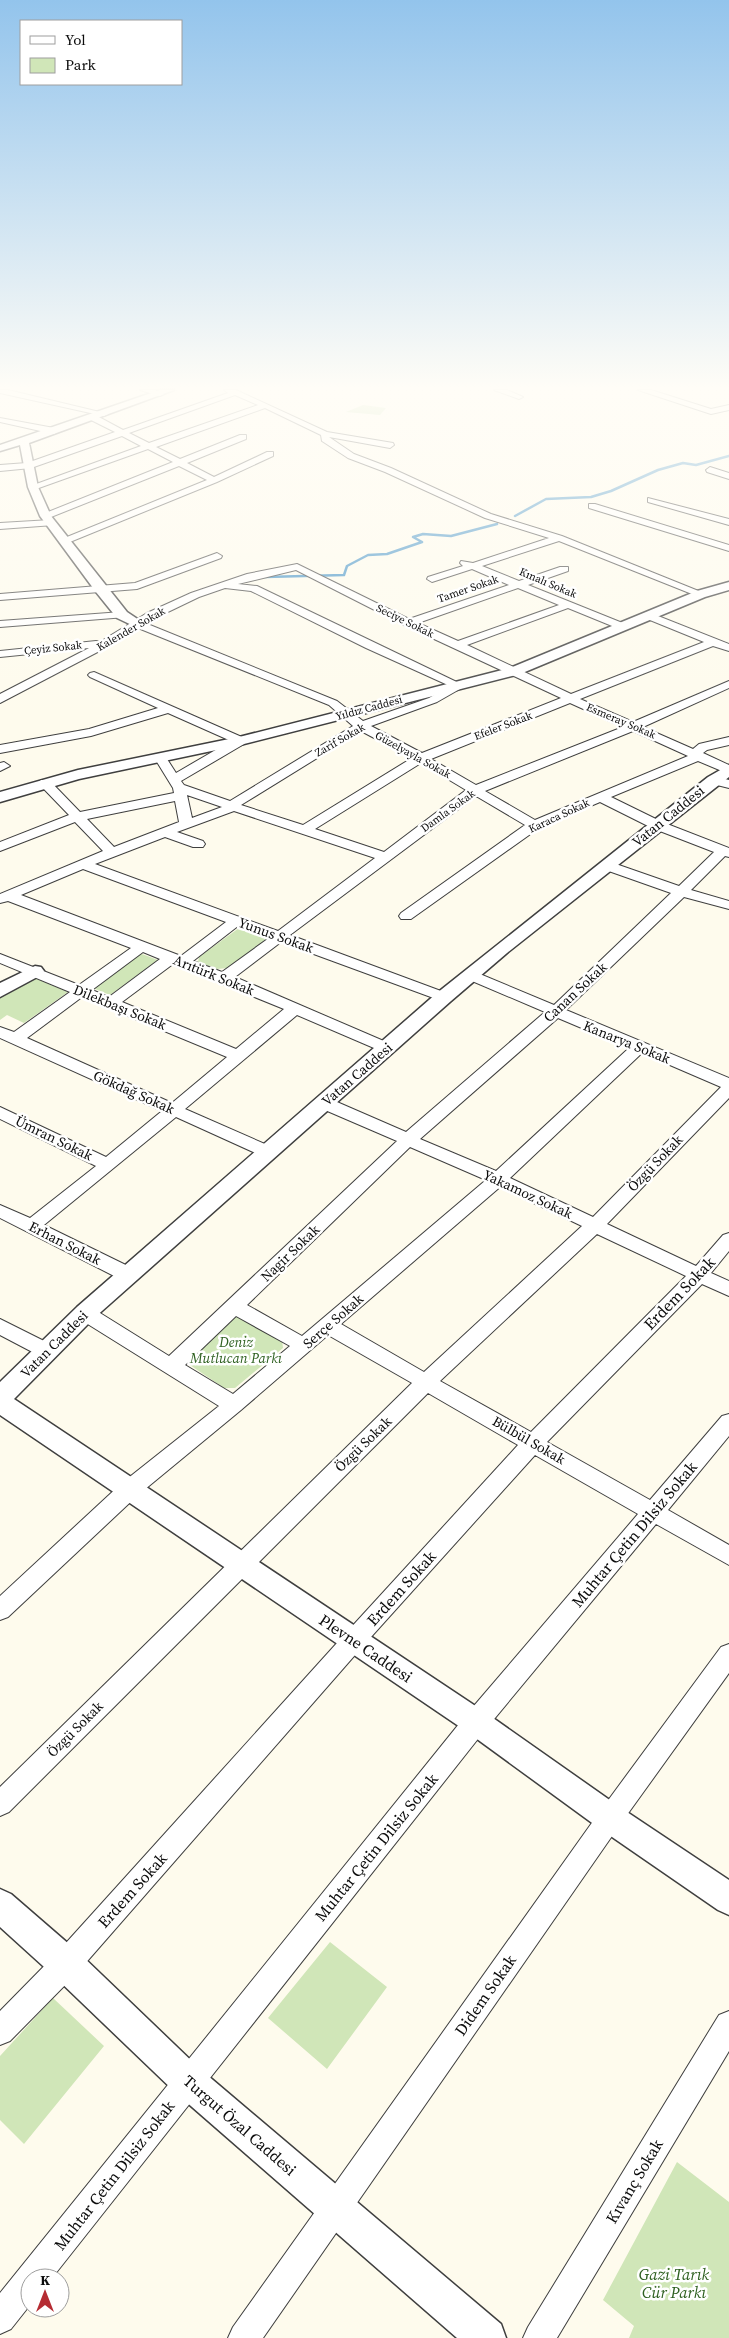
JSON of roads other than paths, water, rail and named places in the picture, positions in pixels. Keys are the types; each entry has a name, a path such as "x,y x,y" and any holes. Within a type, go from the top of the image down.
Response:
{"street":[{"path":"39,499 49,519 100,589 122,614 138,624"},
{"path":"0,526 49,519 96,499"},
{"path":"65,541 167,499"},
{"path":"451,499 488,516 559,538 701,594"},
{"path":"651,500 729,522"},
{"path":"592,506 729,548"},
{"path":"701,540 721,531"},
{"path":"432,580 469,564 559,538"},
{"path":"0,597 138,586 217,556"},
{"name":"Kınalı Sokak","path":"469,564 621,626"},
{"name":"Kalender Sokak","path":"0,699 107,642 151,615 195,595 251,576 297,567"},
{"name":"Seciye Sokak","path":"297,567 408,623 514,671"},
{"name":"Tamer Sokak","path":"408,623 564,569"},
{"path":"225,586 253,588 362,642 459,686"},
{"name":"Yıldız Caddesi","path":"0,798 44,783 240,741 514,671 701,594 729,586"},
{"path":"458,646 568,605"},
{"path":"0,624 122,614"},
{"path":"649,616 729,648"},
{"name":"Güzelyayla Sokak","path":"138,624 333,703 361,726 421,758 534,825"},
{"name":"Çeyiz Sokak","path":"0,654 107,642"},
{"name":"Efeler Sokak","path":"304,830 421,758 713,642"},
{"name":"Esmeray Sokak","path":"514,671 571,699 636,726 697,755 725,776"},
{"path":"0,847 76,816 178,788 240,741 94,674"},
{"name":"Damla Sokak","path":"224,978 475,790 636,726 729,684"},
{"name":"Zarif Sokak","path":"4,897 163,832 231,808 243,797 361,726 433,700 459,686"},
{"path":"0,749 91,732 169,709"},
{"name":"Karaca Sokak","path":"406,916 534,825 697,755 703,747 729,741"},
{"path":"163,762 178,788 186,823"},
{"name":"Vatan Caddesi","path":"0,1397 85,1313 470,975 657,825 725,776"},
{"path":"44,783 112,852"},
{"path":"178,788 231,808 385,857"},
{"path":"600,797 657,825 726,852"},
{"path":"163,832 198,844"},
{"name":"Canan Sokak","path":"408,1140 554,1012 726,852"},
{"name":"Yunus Sokak","path":"85,865 444,998"},
{"path":"608,866 681,892 729,905"},
{"name":"Arıtürk Sokak","path":"4,897 39,908 224,978 387,1048"},
{"path":"110,1003 236,921"},
{"path":"7,1035 81,990 141,947"},
{"name":"Dilekbaşı Sokak","path":"0,958 239,1056"},
{"path":"0,991 34,971"},
{"name":"Kanarya Sokak","path":"470,975 729,1086"},
{"path":"32,1226 294,1009"},
{"name":"Gökdağ Sokak","path":"7,1035 268,1152"},
{"name":"Serçe Sokak","path":"0,1610 130,1489 305,1346 498,1179 639,1047"},
{"name":"Özgü Sokak","path":"0,1804 240,1564 426,1382 595,1225 729,1086"},
{"name":"Yakamoz Sokak","path":"324,1103 498,1179 729,1290"},
{"name":"Ümran Sokak","path":"0,1112 108,1165"},
{"name":"Nagir Sokak","path":"171,1366 408,1140"},
{"name":"Erhan Sokak","path":"0,1211 129,1275"},
{"name":"Erdem Sokak","path":"0,2031 66,1964 354,1640 534,1443 699,1275 729,1240"},
{"path":"234,1306 305,1346"},
{"path":"85,1313 234,1405"},
{"path":"0,1326 47,1351"},
{"name":"Bülbül Sokak","path":"328,1326 654,1511 729,1556"},
{"name":"Plevne Caddesi","path":"0,1402 476,1722 610,1818 729,1899"},
{"name":"Muhtar Çetin Dilsiz Sokak","path":"40,2268 476,1722 729,1422"},
{"name":"Didem Sokak","path":"244,2338 610,1818 729,1654"},
{"name":"Turgut Özal Caddesi","path":"0,1905 66,1964 188,2081 488,2338"},
{"name":"Kıvanç Sokak","path":"539,2338 729,2025"},
{"name":"Muhtar Çetin Dilsiz Sokak","path":"0,2318 20,2293"}],"waterway":[{"path":"515,516 546,499"},
{"path":"265,577 344,575 347,566 368,555 387,554 422,542 413,537 423,534 451,536 497,524"}],"park label":[{"name":"Deniz Mutlucan Parkı","path":"236,1350"},
{"name":"Gazi Tarık Cür Parkı","path":"674,2283"}]}
